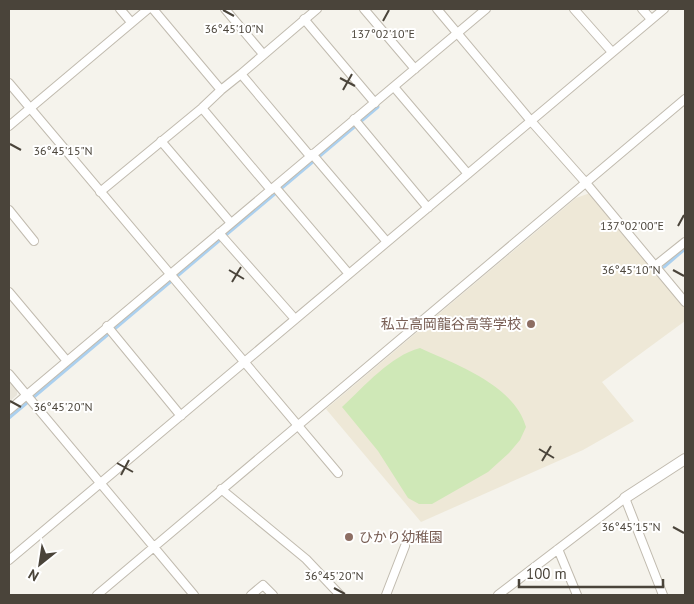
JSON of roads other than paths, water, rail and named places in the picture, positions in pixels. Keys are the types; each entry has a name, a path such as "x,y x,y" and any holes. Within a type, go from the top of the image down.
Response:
{"street":[{"path":"120,9 131,22"},
{"path":"9,126 148,9"},
{"path":"153,9 221,90"},
{"path":"225,9 263,54"},
{"path":"100,192 202,108 317,9"},
{"path":"364,9 414,69"},
{"path":"437,9 531,121 586,182 685,302"},
{"path":"9,410 29,399 67,361 110,330 222,236 231,223 276,190 357,122 375,103 414,69 486,9"},
{"path":"574,9 612,52"},
{"path":"642,9 651,19"},
{"path":"9,560 664,9"},
{"path":"304,19 375,103"},
{"path":"241,74 387,242"},
{"path":"9,83 338,473"},
{"path":"394,87 468,174"},
{"path":"97,595 685,99"},
{"path":"202,108 349,274"},
{"path":"357,122 428,208"},
{"path":"161,141 231,223"},
{"path":"9,210 34,241"},
{"path":"222,236 295,319"},
{"path":"656,266 685,242"},
{"path":"9,292 67,361"},
{"path":"110,330 181,416"},
{"path":"9,374 194,595"},
{"path":"498,595 625,498 685,459"},
{"path":"221,489 306,559 340,595"},
{"path":"625,498 663,595"},
{"path":"386,595 405,546"},
{"path":"558,549 577,595"},
{"path":"251,595 264,585 273,595"}],"waterway":[{"path":"9,418 378,107"},
{"path":"664,267 685,249"}],"place":[{"name":"私立高岡龍谷高等学校","path":"531,324"},
{"name":"ひかり幼稚園","path":"349,537"}]}
